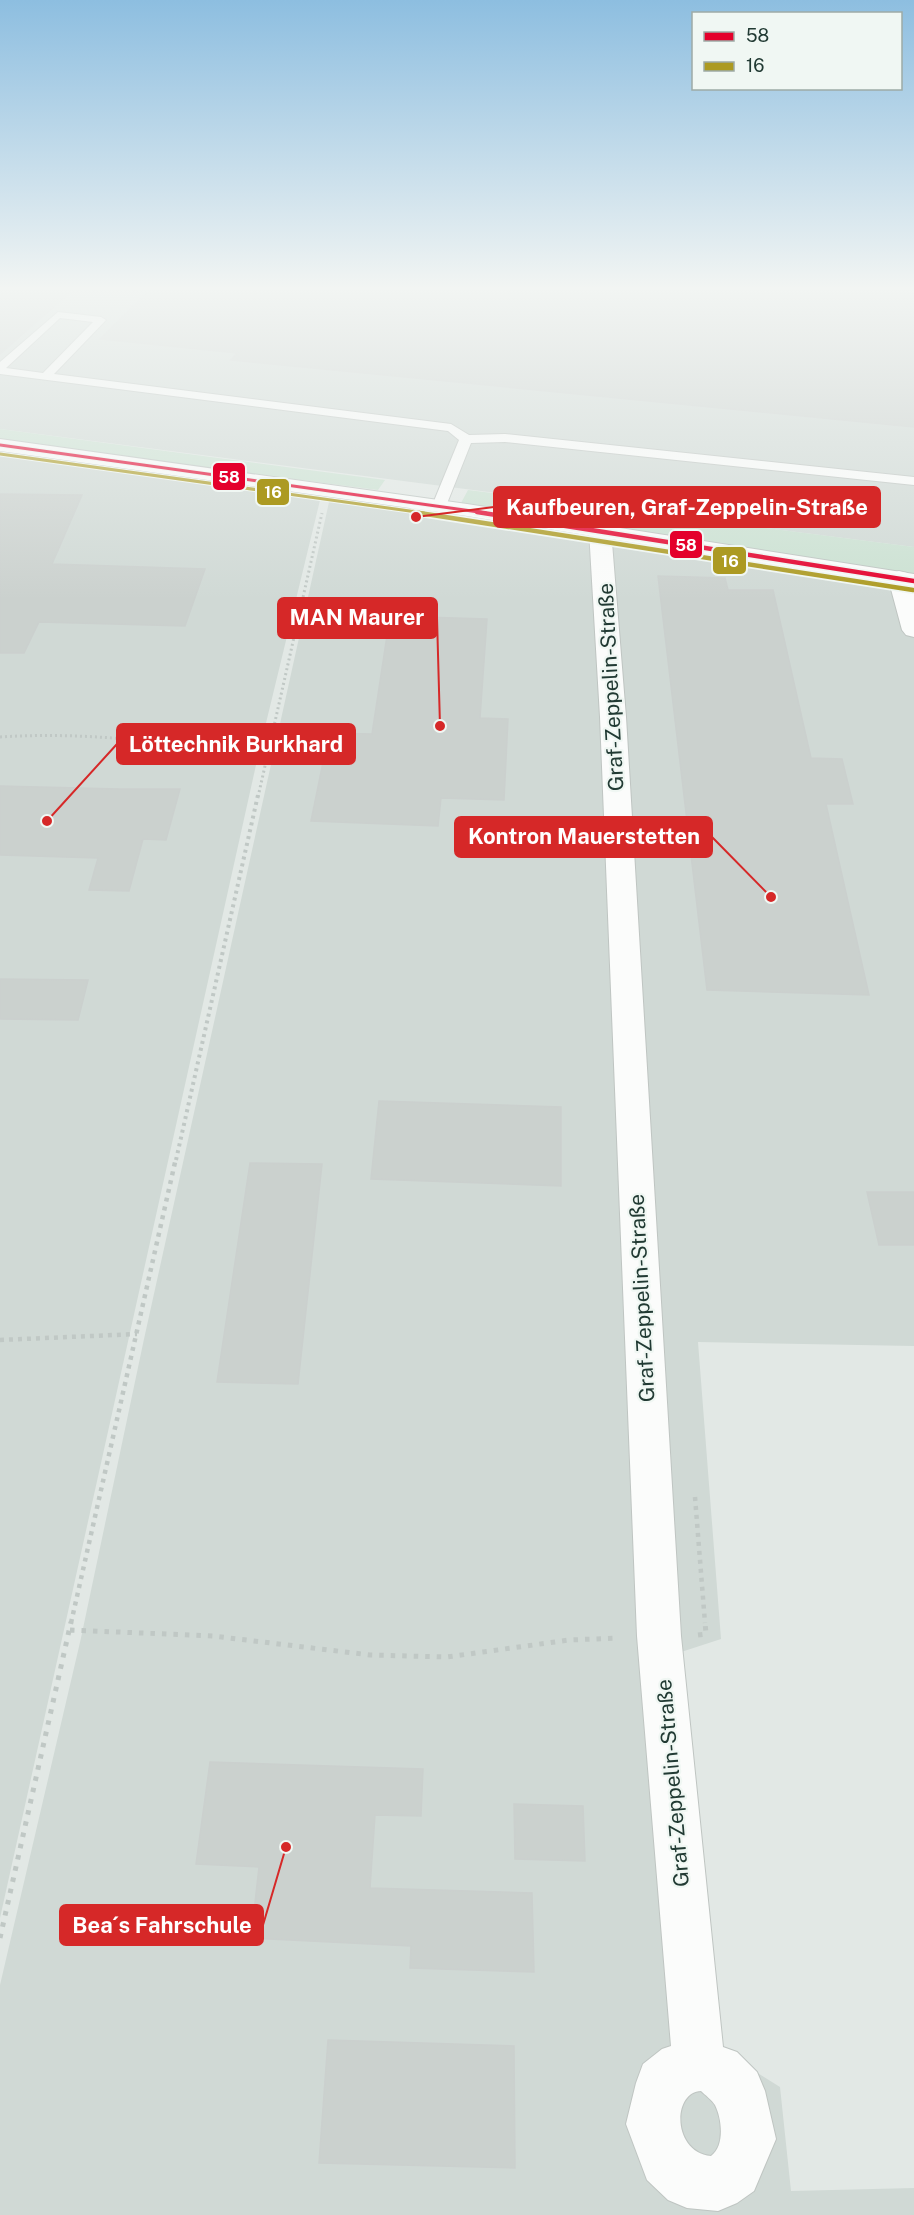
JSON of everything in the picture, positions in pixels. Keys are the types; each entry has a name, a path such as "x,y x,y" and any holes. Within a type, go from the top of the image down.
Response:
{"street":[{"path":"0,445 327,489 600,530 907,580 914,630"},
{"name":"Graf-Zeppelin-Straße","path":"600,530 612,694 659,1635 699,2064"}],"lane":[{"path":"170,393 451,428 466,439 505,438 914,482"},
{"path":"439,506 466,439"}],"path":[{"path":"0,1938 327,489"},
{"path":"0,737 81,735 266,755"},
{"path":"0,1340 137,1334"},
{"path":"70,1630 213,1636 370,1655 447,1657 569,1640 659,1635"}],"shaded area":[{"path":"0,393 914,393 914,547 0,429"},
{"path":"0,448 322,492 258,756 0,1918"},
{"path":"331,493 914,588 914,1346 698,1342 721,1639 675,1654 706,2041 780,2087 791,2191 914,2188 914,2215 0,2215 0,1985 81,1638 144,1339"}],"green space":[{"path":"0,429 385,480 378,490 0,441"},
{"path":"468,490 914,547 914,574 461,503"}],"building":[{"path":"571,393 914,393 914,427"},
{"path":"0,494 82,495 52,564 205,569 185,626 39,622 24,653 0,653"},
{"path":"658,576 725,578 728,590 773,590 811,758 842,759 853,804 826,804 869,995 707,990"},
{"path":"390,616 487,619 480,718 508,719 504,800 441,798 438,826 311,821 329,733 372,734"},
{"path":"0,786 180,789 166,840 143,839 129,891 89,890 98,858 0,855"},
{"path":"0,979 88,980 78,1020 0,1019"},
{"path":"379,1101 561,1107 561,1186 371,1179"},
{"path":"250,1163 322,1164 298,1384 217,1382"},
{"path":"867,1192 914,1192 914,1245 879,1245"},
{"path":"210,1762 423,1769 421,1816 375,1815 370,1888 532,1893 534,1972 410,1968 411,1946 251,1938 259,1867 196,1864"},
{"path":"514,1804 583,1806 585,1861 515,1859"},
{"path":"328,2040 514,2046 515,2168 319,2163"}],"transit line":[{"name":"58","path":"0,445 467,510 914,581"},
{"name":"16","path":"0,454 466,519 913,590"}],"place":[{"name":"Kaufbeuren, Graf-Zeppelin-Straße","path":"416,517"},
{"name":"MAN Maurer","path":"440,726"},
{"name":"Löttechnik Burkhard","path":"47,821"},
{"name":"Kontron Mauerstetten","path":"771,897"},
{"name":"Bea´s Fahrschule","path":"286,1847"}]}
